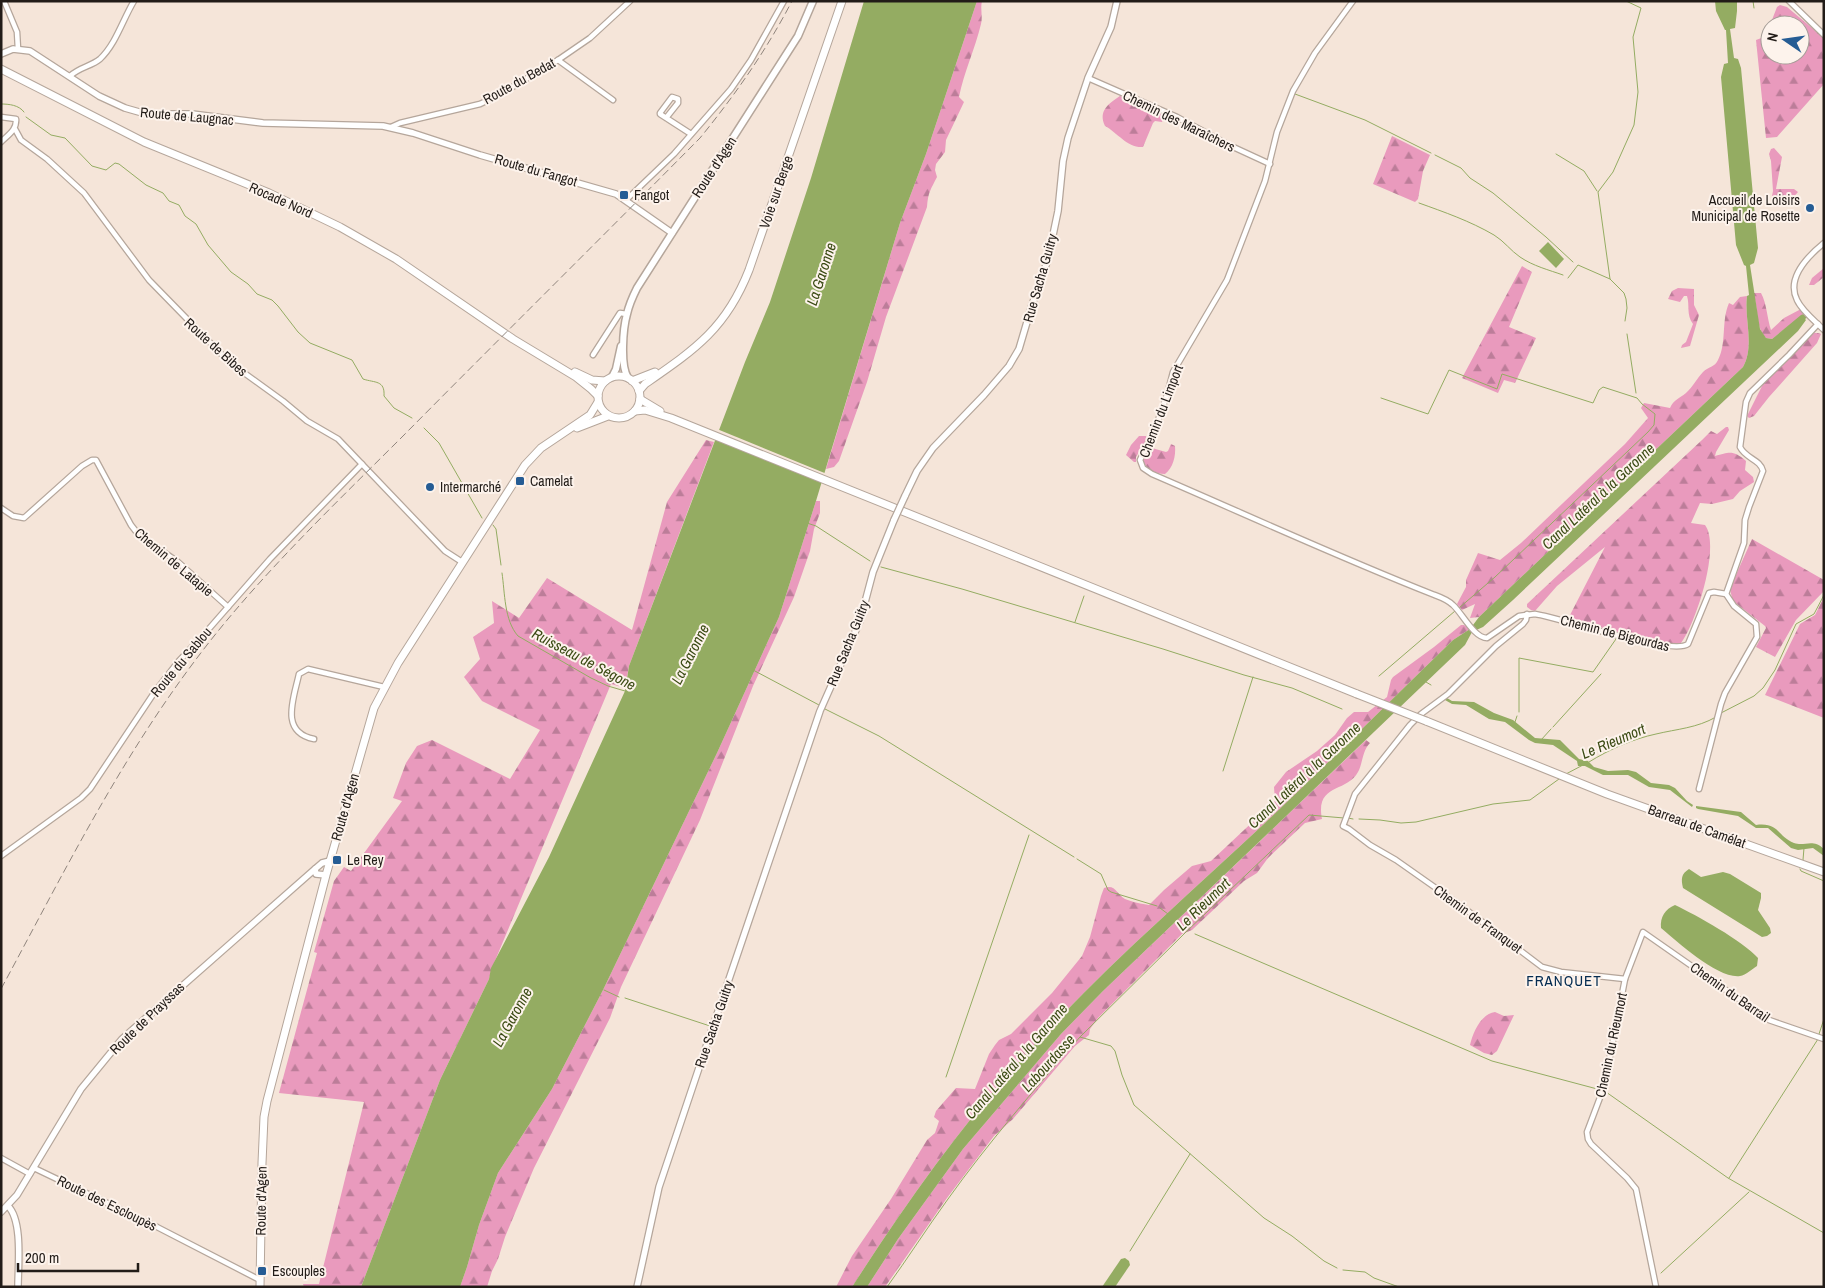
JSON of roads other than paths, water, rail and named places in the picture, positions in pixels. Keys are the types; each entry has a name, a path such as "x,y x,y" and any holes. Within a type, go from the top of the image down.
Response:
{"main road":[{"name":"Route d'Agen","path":"608,379 616,368 627,314 637,288 798,36 813,1"},
{"name":"Voie sur Berge","path":"676,362 697,347 713,331 728,312 742,287 842,1"},
{"name":"Rocade Nord","path":"1,69 144,142 269,193 340,226 396,259 499,330 546,359"},
{"name":"Route d'Agen","path":"624,335 624,369 630,380"},
{"path":"546,359 592,380 620,376 630,380 639,391 640,399 635,411"},
{"path":"546,359 586,384 608,416 624,418 635,411 645,410 674,419"},
{"path":"630,380 646,377 676,362"},
{"path":"639,391 645,384 676,362"},
{"path":"598,399 600,388 608,379"},
{"name":"Route d'Agen","path":"260,1283 264,1117 326,875 366,731 384,687 525,465 537,452 594,411 598,399"},
{"path":"640,399 674,419"},
{"name":"Route d'Agen","path":"550,442 581,426 608,416"},
{"name":"Barreau de Camélat","path":"674,419 1558,775 1824,872"}],"street":[{"path":"1,54 18,49 17,32 4,1"},
{"path":"70,76 102,57 112,43 134,1"},
{"name":"Route du Bedat","path":"391,127 400,123 480,104 516,86 558,60 600,30 630,1"},
{"path":"626,200 674,154 737,81 767,34 784,1"},
{"name":"Rue Sacha Guitry","path":"637,1287 659,1187 820,711 860,621 873,572 894,520 917,471 933,448 984,395 1009,366 1020,349 1032,305 1048,260 1058,211 1065,152 1088,78 1111,27 1118,1"},
{"name":"Chemin du Limport","path":"1353,1 1315,53 1293,91 1277,132 1270,164 1227,280 1173,372 1168,395 1156,426 1141,456 1141,465 1152,474 1444,599 1461,612 1468,624 1483,638 1487,638 1519,616 1527,614"},
{"path":"1789,1 1824,35"},
{"name":"Route de Laugnac","path":"18,49 36,54 99,96 125,108 146,114 192,114 263,123 391,127"},
{"path":"558,60 613,100"},
{"name":"Chemin des Maraîchers","path":"1088,78 1176,116 1270,164"},
{"path":"666,118 678,103 678,99 675,97 672,97 660,112 666,118 691,134"},
{"path":"1,117 16,119 15,129 1,142"},
{"name":"Route du Fangot","path":"391,127 616,194 672,233"},
{"name":"Route de Bibes","path":"15,129 21,140 47,159 84,193 149,280 229,362 307,421 338,439 446,551 462,562"},
{"path":"1824,243 1812,253 1800,270 1794,285 1797,301 1824,330"},
{"path":"593,355 620,313 627,314"},
{"path":"1699,789 1726,693 1758,632 1756,624 1734,606 1726,594 1744,543 1745,520 1749,507 1764,471 1760,463 1745,455 1740,448 1746,402 1752,389 1789,355 1818,324"},
{"name":"Chemin de Latapie","path":"1,508 13,516 24,518 82,466 92,460 96,460 131,525 138,534 178,562 228,607"},
{"name":"Route du Sablou","path":"1,856 90,789 154,692 178,662 270,559 362,464"},
{"name":"Chemin de Bigourdas","path":"1527,614 1542,615 1645,642 1679,648 1688,644 1709,593 1726,594"},
{"name":"Chemin de Franquet","path":"1527,614 1523,624 1496,646 1448,694 1421,714 1410,725 1361,785 1353,797 1343,824 1370,845 1396,860 1460,905 1542,967 1561,972 1625,979"},
{"path":"314,739 300,735 294,727 290,716 299,674 303,671 308,669 384,687"},
{"path":"326,875 315,872 322,863 330,861"},
{"name":"Route de Prayssas","path":"1,1212 17,1195 81,1089 122,1039 306,876 315,872"},
{"name":"Chemin du Rieumort","path":"1643,932 1625,979 1604,1087 1587,1132 1591,1144 1628,1178 1636,1189 1656,1287"},
{"name":"Chemin du Barrail","path":"1643,932 1769,1020 1824,1039"},
{"name":"Route des Escloupès","path":"1,1158 157,1227 260,1283"},
{"path":"8,1206 14,1213 17,1228 18,1287"}],"water":[{"name":"La Garonne","path":"864,1 977,1 926,154 900,223 779,617 717,753 603,990 552,1089 498,1173 479,1225 460,1287 361,1287 440,1080 489,979 491,968 549,857 625,691 629,666 745,362 770,302 811,178"},
{"path":"1715,1 1737,1 1735,28 1730,29 1734,58 1738,59 1741,68 1758,248 1754,263 1750,265 1760,329 1766,338 1772,339 1801,315 1804,314 1808,317 1806,320 1798,331 1513,600 1483,627 1472,632 1465,645 1103,991 1061,1034 963,1149 898,1239 867,1287 852,1287 912,1197 955,1139 1001,1082 1082,994 1265,823 1453,640 1470,629 1479,617 1743,367 1749,341 1746,305 1747,296 1749,295 1746,266 1736,245 1721,77 1724,64 1728,63 1726,30 1716,11"},
{"path":"1548,242 1564,259 1556,268 1539,251"},
{"path":"1447,698 1452,701 1474,702 1494,713 1513,720 1535,738 1560,740 1579,759 1588,761 1594,767 1608,771 1628,770 1636,772 1651,783 1669,785 1675,788 1693,805 1692,807 1670,790 1649,787 1628,775 1603,775 1585,766 1578,766 1577,761 1553,745 1535,743 1505,722 1489,719 1466,705 1452,704 1445,700"},
{"path":"1696,806 1741,812 1756,825 1774,828 1794,843 1812,843 1820,846 1824,849 1824,856 1813,848 1798,850 1791,848 1768,828 1756,828 1738,816 1698,809"},
{"path":"1689,869 1701,877 1723,872 1730,874 1761,893 1758,910 1770,928 1771,933 1762,937 1683,888 1682,877"},
{"path":"1675,905 1742,944 1758,958 1757,966 1740,976 1731,975 1710,966 1688,950 1661,928 1661,920 1664,914"},
{"path":"1125,1258 1129,1261 1130,1265 1115,1287 1102,1287 1121,1259"}],"waterway":[{"path":"1625,321 1627,308 1624,293 1610,279 1598,192 1613,172 1634,125 1638,92 1633,37 1641,8 1626,1"},
{"path":"1753,1 1754,8"},
{"path":"1295,94 1365,120 1431,153"},
{"name":"Ruisseau de Ségone","path":"1,104 17,106 24,112"},
{"name":"Ruisseau de Ségone","path":"26,117 51,135 65,138 92,166 106,170 115,163 119,164 146,185 163,193 169,201 179,205 185,216 196,224 208,245 231,272 248,284 257,294 272,300 298,332 310,343 352,360 363,379 381,385 384,396 394,408 412,418"},
{"path":"1556,154 1584,171 1597,191"},
{"path":"1435,155 1461,168 1470,178 1493,193 1573,262"},
{"path":"1419,203 1485,230 1498,237 1525,260 1541,268 1563,275"},
{"path":"1568,278 1578,265 1610,279"},
{"path":"1627,334 1636,393"},
{"name":"Canal Latéral à la Garonne","path":"1381,398 1428,414 1449,370 1497,389 1502,374 1593,403 1599,390 1603,387 1637,398 1655,414 1654,425 1648,432 1495,577 1459,608"},
{"name":"Ruisseau de Ségone","path":"424,428 439,443 482,518"},
{"path":"807,523 816,526 870,561"},
{"name":"Ruisseau de Ségone","path":"493,525 496,529 501,565"},
{"path":"881,567 962,589 1292,688 1342,709"},
{"name":"Ruisseau de Ségone","path":"502,573 510,622 518,636 591,678 625,691"},
{"name":"Le Rieumort","path":"1721,713 1754,696 1763,688 1775,670 1796,624 1814,614 1824,595"},
{"path":"1075,622 1084,596"},
{"path":"1379,676 1455,611"},
{"path":"1519,712 1519,658 1593,672 1616,639"},
{"path":"753,670 819,705"},
{"path":"1553,727 1601,674"},
{"path":"1223,771 1253,677"},
{"path":"1426,682 1431,685"},
{"path":"823,708 879,736 1074,857"},
{"path":"1515,722 1517,716"},
{"name":"Le Rieumort","path":"1589,762 1630,742 1647,736 1694,726 1716,717"},
{"path":"1541,740 1551,729"},
{"name":"Le Rieumort","path":"1566,774 1583,765"},
{"name":"Le Rieumort","path":"1359,819 1401,823 1416,822 1493,804 1530,800 1559,779"},
{"name":"Le Rieumort","path":"1080,1037 1187,931 1309,815 1344,818"},
{"name":"Le Rieumort","path":"1348,818 1353,819"},
{"path":"946,1077 1029,835"},
{"path":"1803,860 1804,848"},
{"path":"1077,859 1101,874 1108,890 1111,892 1157,906"},
{"path":"1800,869 1824,881"},
{"path":"1160,908 1168,914"},
{"path":"1195,934 1492,1061 1601,1090"},
{"path":"604,990 619,997"},
{"path":"625,998 710,1026"},
{"path":"1819,1034 1824,1019"},
{"name":"Labourdasse","path":"887,1287 963,1178 1080,1037 1111,1046 1115,1051 1134,1105 1264,1218 1292,1236 1324,1261 1337,1268"},
{"path":"1729,1178 1818,1039 1824,1041"},
{"path":"1606,1092 1728,1178 1824,1233"},
{"path":"1130,1251 1190,1154"},
{"path":"1661,1273 1749,1192"},
{"name":"Labourdasse","path":"1343,1270 1365,1272 1374,1278 1399,1287"}],"railway":[{"path":"1,989 69,862 117,778 169,697 220,628 324,515 700,138 749,72 772,37 792,1"}],"place":[{"name":"Fangot","path":"624,195"},
{"name":"Accueil de Loisirs Municipal de Rosette","path":"1810,208"},
{"name":"Camelat","path":"520,481"},
{"name":"Intermarché","path":"430,487"},
{"name":"Le Rey","path":"337,860"},
{"name":"Escouples","path":"262,1271"}],"district":[{"name":"FRANQUET","path":"1564,980"}]}
